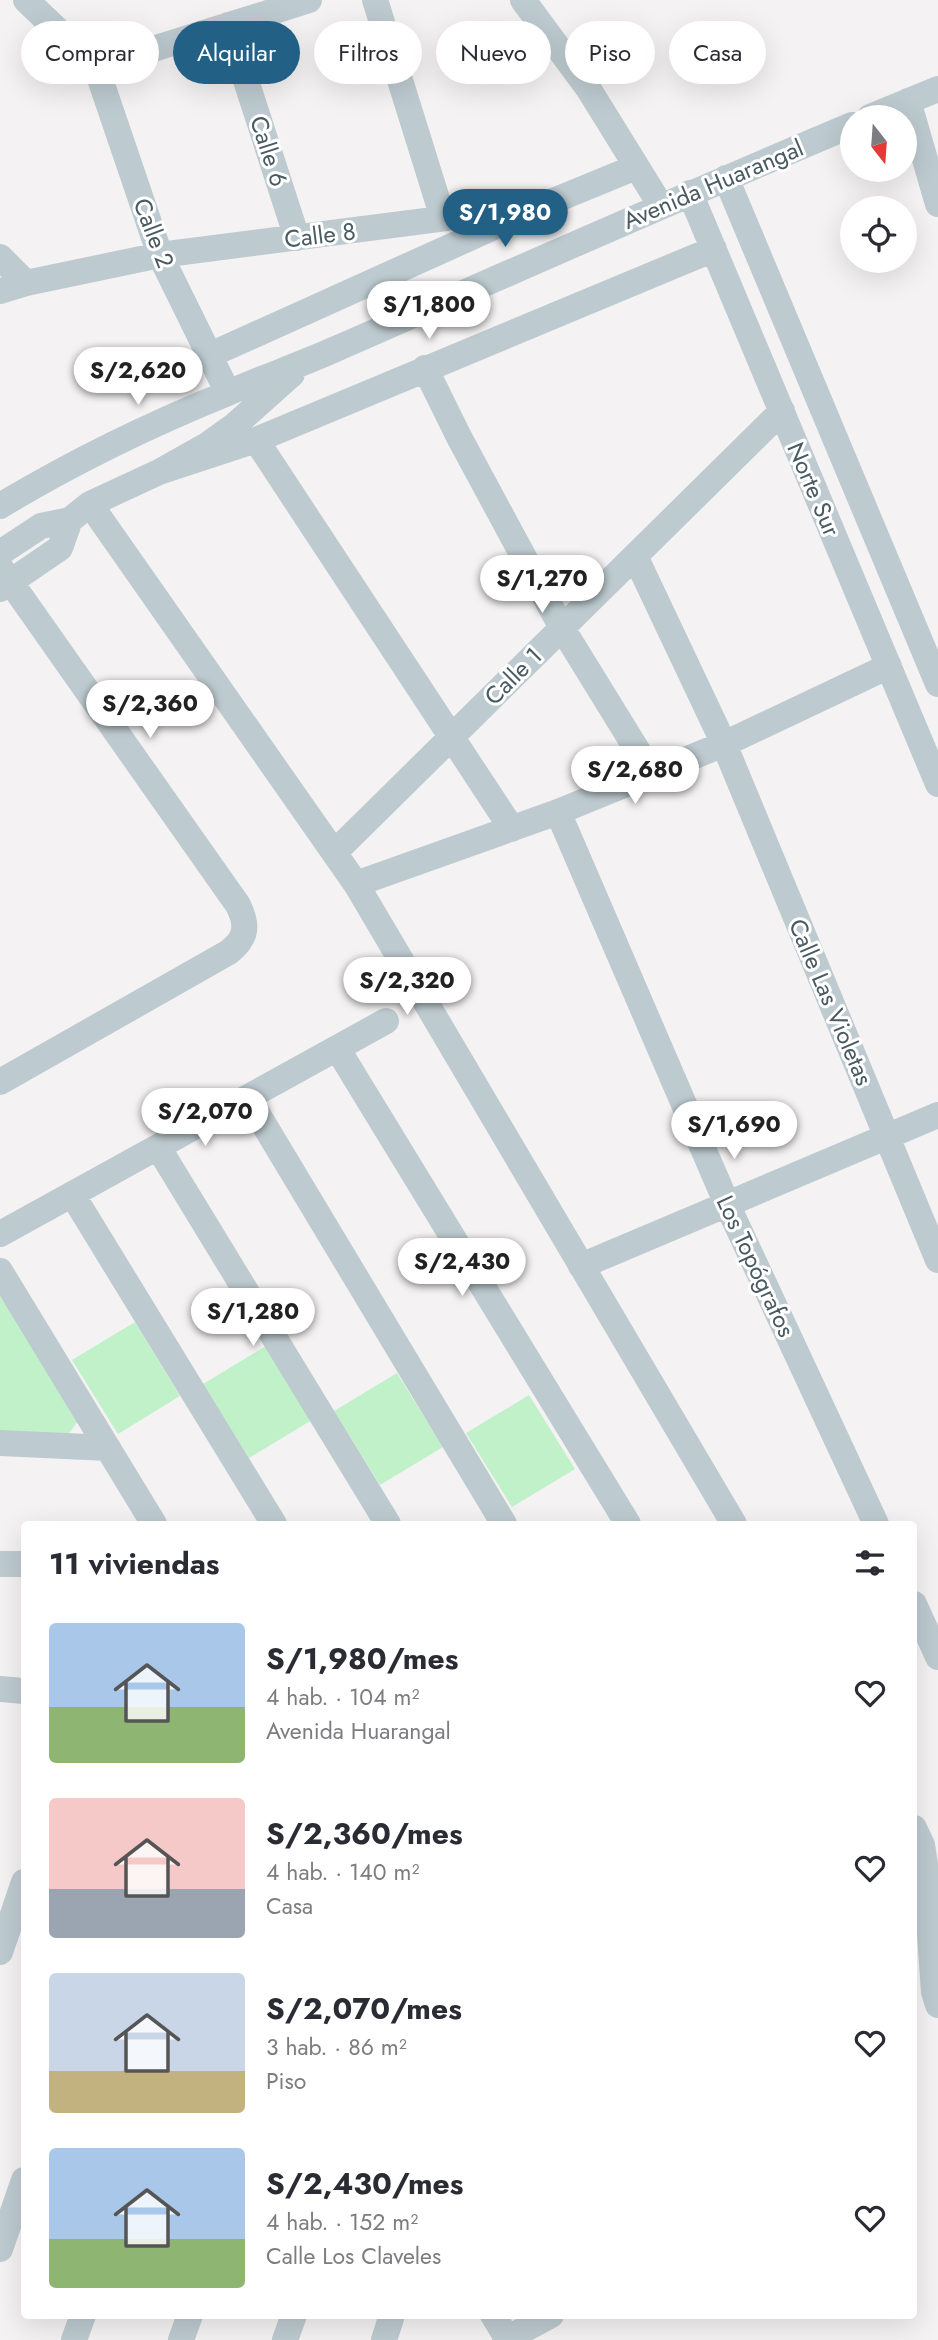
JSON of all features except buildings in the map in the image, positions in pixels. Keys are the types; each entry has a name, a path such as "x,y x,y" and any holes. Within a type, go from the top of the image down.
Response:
{"street":[{"path":"26,0 48,21"},
{"path":"375,0 443,218"},
{"path":"523,0 588,88 660,206"},
{"path":"242,21 295,2"},
{"name":"Calle 2","path":"102,84 160,255 228,393"},
{"name":"Calle 6","path":"247,84 298,238"},
{"path":"898,105 938,89"},
{"path":"908,101 938,204"},
{"name":"Avenida Huarangal","path":"0,506 80,459 840,130"},
{"name":"Calle 8","path":"0,291 160,255 541,206 636,167"},
{"name":"Norte Sur","path":"726,178 938,684"},
{"name":"Norte Sur","path":"690,193 938,784"},
{"path":"209,355 541,206"},
{"path":"159,472 256,440 714,249"},
{"path":"0,257 26,283"},
{"name":"Avenida Huarangal","path":"0,553 41,526 80,512 206,445 235,425 304,363"},
{"path":"425,368 562,628 652,774"},
{"name":"Calle 1","path":"335,852 782,411"},
{"path":"256,440 512,829"},
{"path":"0,1082 229,952 240,943 245,932 244,918 238,905 3,579 60,548 80,512 335,852 356,884 732,1521"},
{"name":"Calle Las Violetas","path":"635,556 724,744 938,1260"},
{"path":"356,884 558,813 724,744 889,666"},
{"name":"Los Topógrafos","path":"558,813 727,1204 875,1521"},
{"path":"0,1234 386,1021"},
{"path":"337,1048 626,1521"},
{"path":"248,1098 502,1521"},
{"path":"581,1266 938,1115"},
{"path":"158,1147 386,1521"},
{"path":"72,1194 272,1521"},
{"path":"0,1271 153,1521"},
{"path":"0,1443 108,1448"},
{"path":"0,1564 21,1564"},
{"path":"917,1611 938,1657"},
{"path":"0,1689 21,1690"},
{"path":"917,1834 925,1864 934,1992 938,2004"},
{"path":"0,1952 21,1891"},
{"path":"0,2249 21,2189"},
{"path":"74,2340 82,2319"},
{"path":"181,2340 189,2319"},
{"path":"285,2340 293,2319"},
{"path":"384,2340 392,2319"},
{"path":"502,2331 539,2319"}],"green space":[{"path":"0,1296 78,1421 67,1436 0,1433"},
{"path":"135,1322 180,1396 118,1434 72,1360"},
{"path":"266,1346 312,1420 249,1458 203,1384"},
{"path":"397,1373 443,1447 380,1485 334,1411"},
{"path":"529,1395 575,1469 512,1507 466,1433"}]}
